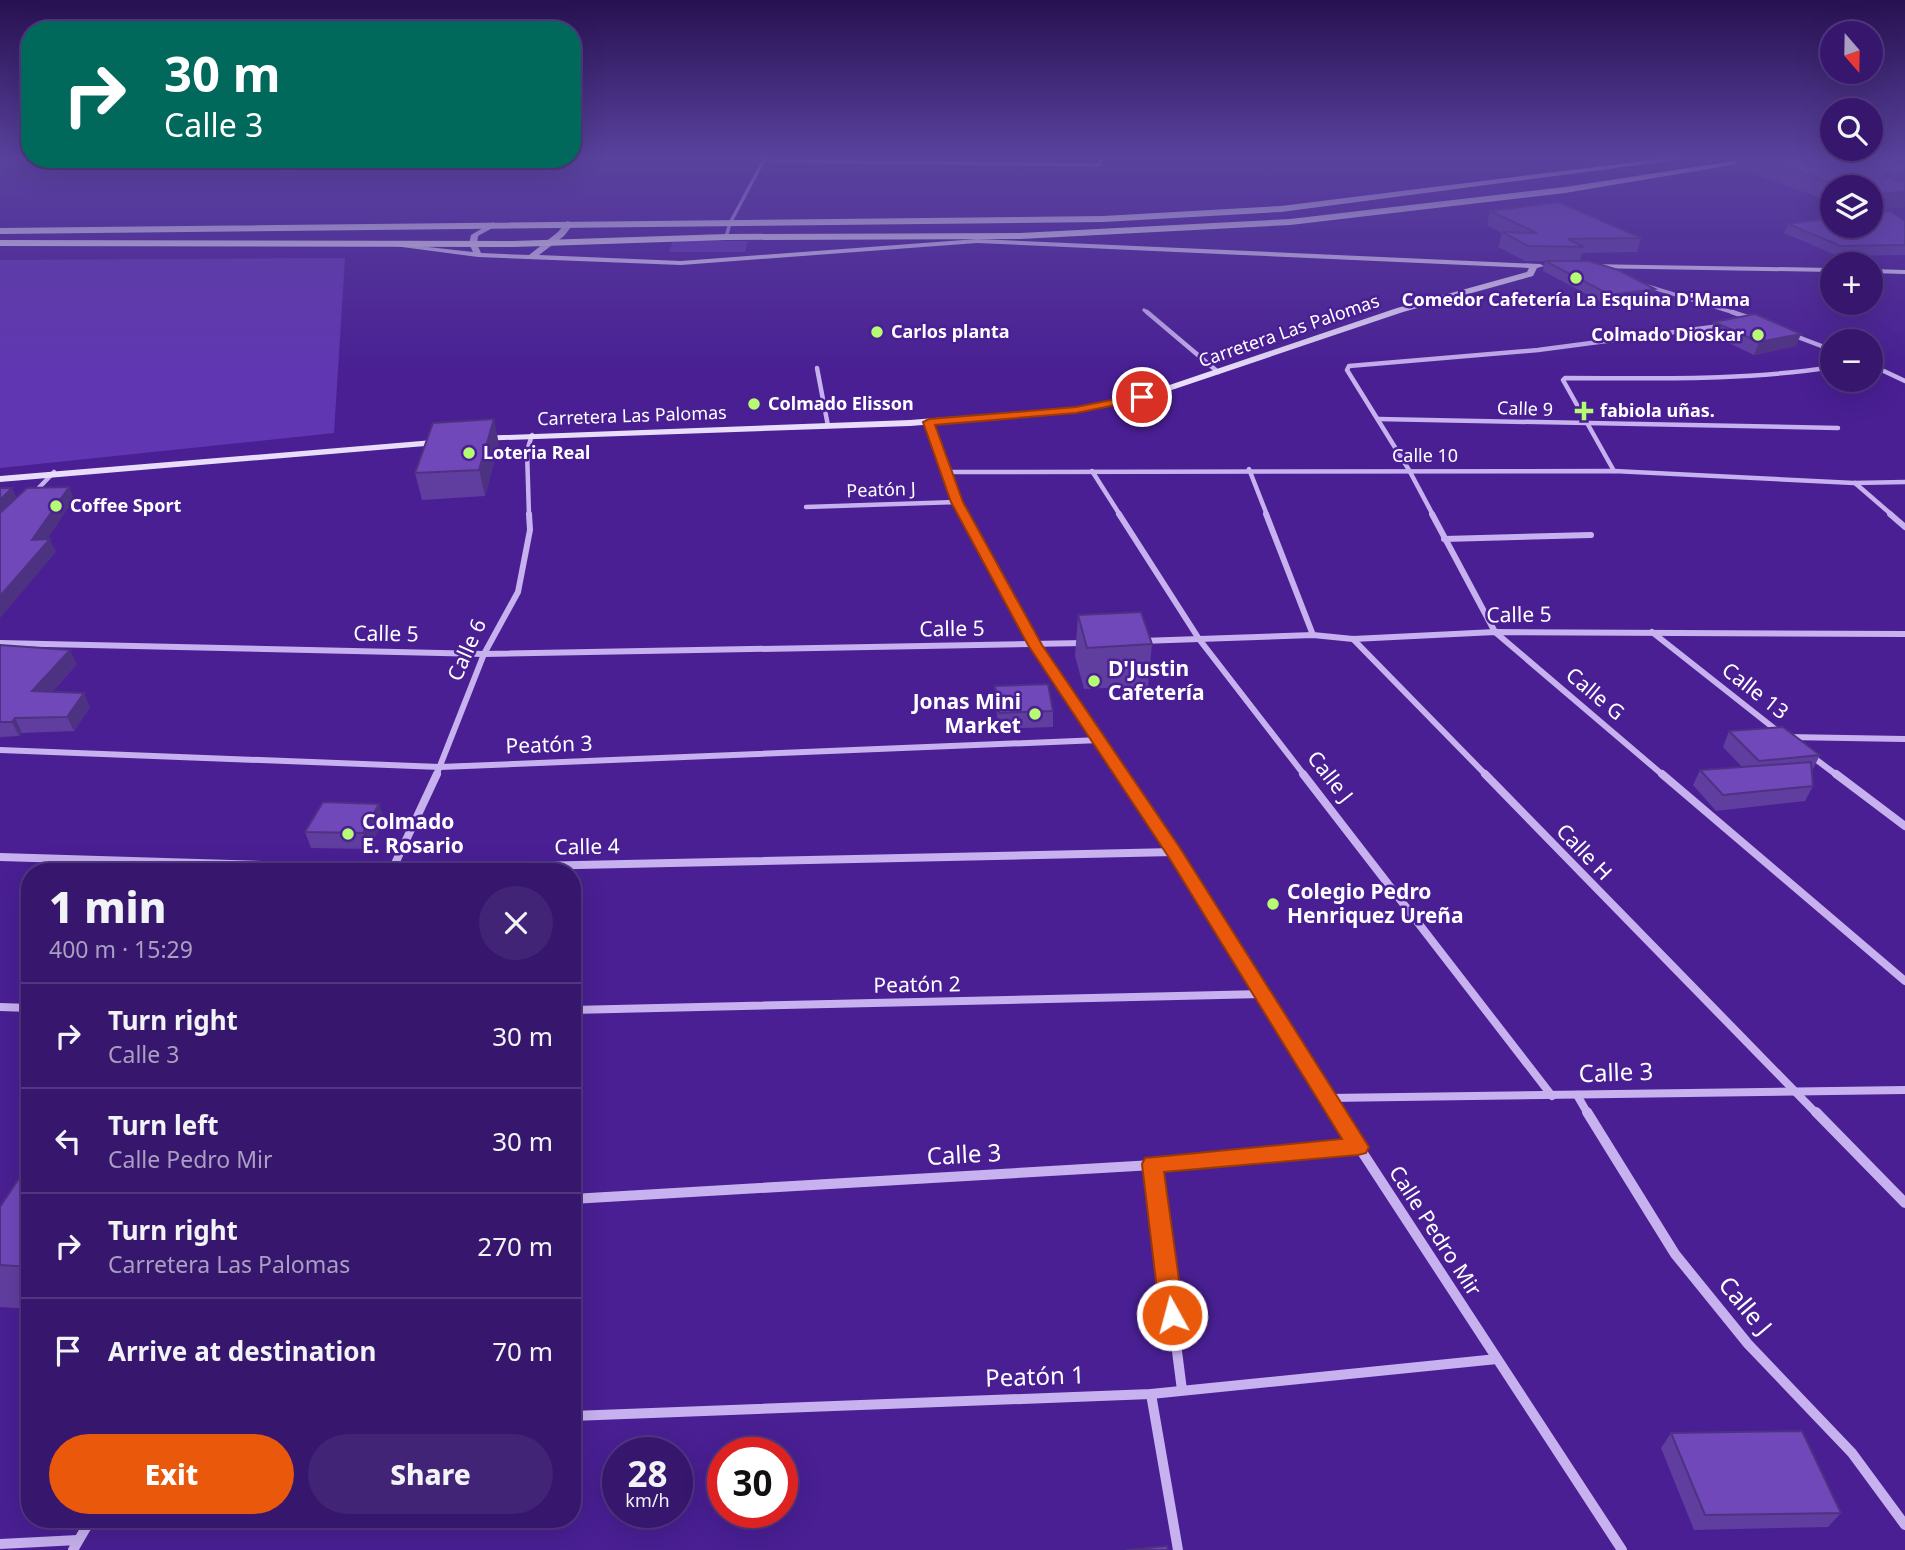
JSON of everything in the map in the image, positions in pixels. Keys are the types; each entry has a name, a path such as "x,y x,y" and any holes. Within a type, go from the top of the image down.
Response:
{"main road":[{"path":"0,231 47,230"},
{"path":"0,243 472,244 726,237 1020,236 1129,230"}],"street":[{"path":"478,255 472,244 479,230"},
{"path":"530,258 562,230"},
{"path":"726,237 728,230"},
{"path":"380,244 478,255 681,263 977,241 1546,266"},
{"name":"Carretera Las Palomas","path":"464,440 532,435 929,422 1076,410 1142,397 1400,310 1531,274 1534,266"},
{"path":"1584,266 1820,270"},
{"path":"1584,266 1610,274"},
{"path":"1883,271 1905,272"},
{"path":"1636,283 1755,320 1742,322"},
{"path":"1144,310 1218,372"},
{"name":"Calle G","path":"1729,324 1538,350 1349,366 1347,370 1409,470 1495,632 1905,981"},
{"path":"1781,330 1820,345"},
{"path":"817,368 828,426"},
{"path":"1614,471 1563,380 1565,378 1702,378 1788,374 1820,369"},
{"path":"1883,371 1905,382"},
{"name":"Calle 9","path":"1378,419 1838,428"},
{"name":"Calle Pedro Mir","path":"929,422 957,502 1035,645 1174,852 1358,1147 1622,1550"},
{"name":"Calle 6","path":"395,863 440,767 484,654 518,592 530,530 527,451 532,435"},
{"path":"0,479 54,472 451,441"},
{"path":"1249,469 1313,635"},
{"name":"Calle 10","path":"945,472 1249,469 1614,471 1854,483 1905,482"},
{"name":"Calle J","path":"1092,471 1199,639 1552,1096"},
{"path":"27,499 54,472"},
{"path":"1854,483 1905,527"},
{"name":"Peatón J","path":"806,507 957,502"},
{"path":"1444,539 1591,535"},
{"name":"Calle 5","path":"1131,641 1313,635 1353,639 1495,632 1905,634"},
{"name":"Calle 13","path":"1652,632 1796,745"},
{"name":"Calle H","path":"1353,639 1905,1203"},
{"name":"Calle 5","path":"0,643 484,654 1090,643"},
{"path":"1785,737 1905,739"},
{"name":"Peatón 3","path":"0,750 440,767 1100,740"},
{"path":"1807,753 1905,826"},
{"name":"Calle 4","path":"581,866 1174,852"},
{"name":"Calle 4","path":"0,857 181,863"},
{"name":"Peatón 2","path":"581,1010 1263,994"},
{"path":"0,1007 21,1008"},
{"name":"Calle 3","path":"1329,1098 1552,1096 1791,1089 1905,1090"},
{"name":"Calle J","path":"1577,1095 1675,1254 1748,1344 1852,1453 1905,1525"},
{"name":"Calle 3","path":"581,1198 1153,1164 1358,1147"},
{"path":"1153,1164 1182,1390"},
{"name":"Peatón 1","path":"581,1416 1151,1394 1497,1359"},
{"path":"1151,1394 1178,1550"},
{"path":"0,1544 76,1545 86,1528"}],"shaded area":[{"path":"673,241 748,241 745,252 669,252"},
{"path":"345,258 334,433 0,468 0,260"}],"building":[{"path":"1531,230 1624,230 1641,238 1568,239 1584,247 1528,246 1502,232 1537,233"},
{"path":"1803,230 1820,230 1820,237"},
{"path":"1883,230 1905,230 1905,245 1841,246 1822,238 1883,238"},
{"path":"1545,261 1589,261 1618,270 1655,289 1610,295"},
{"path":"1755,314 1801,334 1759,342 1714,322"},
{"path":"494,419 479,470 415,473 433,423"},
{"path":"69,487 32,540 50,539 0,596 0,513 27,488"},
{"path":"0,488 12,488 0,500"},
{"path":"1141,612 1152,644 1087,648 1078,615"},
{"path":"0,645 70,650 32,691 84,693 67,717 15,718 12,722 0,722"},
{"path":"1048,684 1053,711 999,713 995,686"},
{"path":"1783,727 1820,755 1759,761 1729,731"},
{"path":"1811,762 1813,786 1723,795 1700,770"},
{"path":"323,802 379,804 363,833 305,832"},
{"path":"18,1180 21,1180 21,1266 0,1265 0,1207"},
{"path":"1802,1431 1841,1513 1705,1515 1671,1433"},
{"path":"1167,1546 1168,1550 1126,1550"}],"place":[{"name":"Comedor Cafetería La Esquina D'Mama","path":"1576,278"},
{"name":"Carlos planta","path":"877,332"},
{"name":"Colmado Dioskar","path":"1758,335"},
{"name":"Colmado Elisson","path":"754,404"},
{"name":"fabiola uñas.","path":"1584,411"},
{"name":"Loteria Real","path":"469,453"},
{"name":"Coffee Sport","path":"56,506"},
{"name":"D'Justin Cafetería","path":"1094,681"},
{"name":"Jonas Mini Market","path":"1035,714"},
{"name":"Colmado E. Rosario","path":"348,834"},
{"name":"Colegio Pedro Henriquez Ureña","path":"1273,904"}],"route":[{"path":"1142,397 1076,410 929,422 957,502 1035,645 1174,852 1358,1147 1153,1164 1172,1315"}]}
